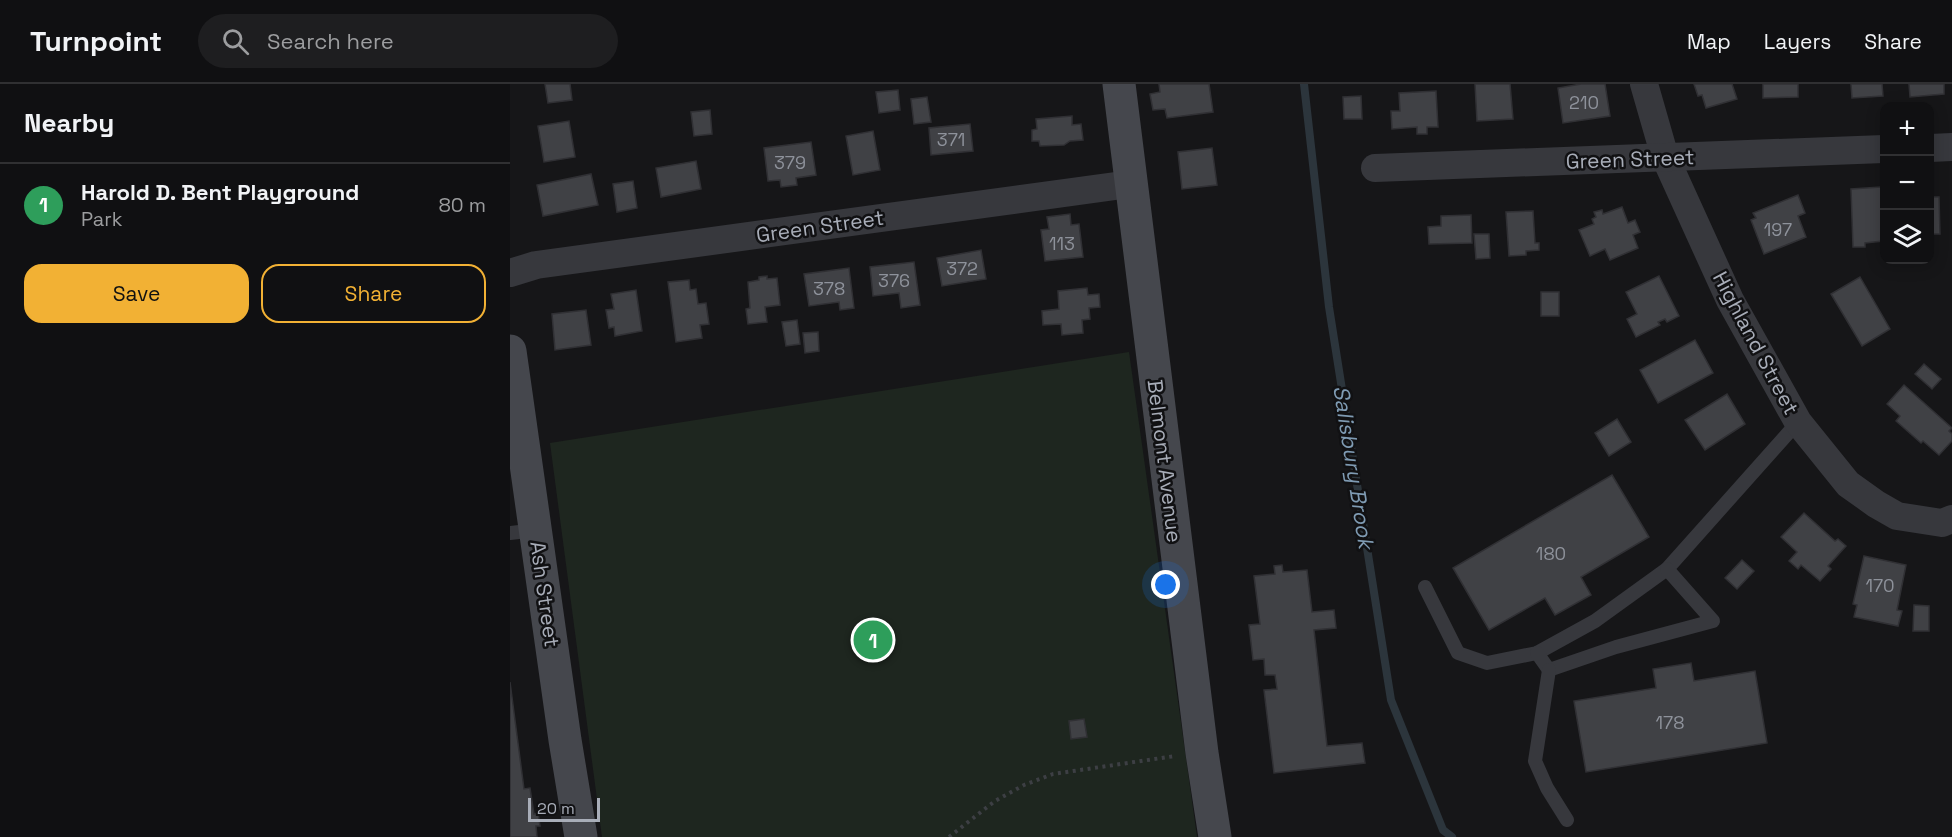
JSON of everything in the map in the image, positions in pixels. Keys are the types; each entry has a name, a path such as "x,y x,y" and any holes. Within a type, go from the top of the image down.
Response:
{"street":[{"name":"Belmont Avenue","path":"1119,84 1202,753 1215,837"},
{"name":"Highland Street","path":"1644,84 1665,157 1730,300 1798,422 1848,484 1876,504 1897,516 1942,523 1952,519"},
{"path":"1934,148 1952,147"},
{"name":"Green Street","path":"1375,168 1880,149"},
{"name":"Green Street","path":"510,273 536,265 1130,184"},
{"name":"Ash Street","path":"510,351 523,532 565,740 581,837"}],"lane":[{"path":"1425,587 1458,653 1487,663 1537,653 1595,621 1667,569 1798,422"},
{"path":"1549,670 1616,647 1713,621 1667,569"},
{"path":"1537,653 1549,670 1535,761 1547,788 1568,820"}],"path":[{"path":"949,837 994,801 1024,785 1053,774 1202,753"}],"shaded area":[{"path":"1129,352 1197,837 602,837 550,443"}],"building":[{"path":"545,84 570,84 572,100 548,103"},
{"path":"1159,84 1209,84 1213,112 1167,118 1165,109 1153,110 1150,94 1160,92"},
{"path":"1475,84 1510,84 1513,119 1477,121"},
{"path":"1581,84 1605,84 1610,116 1563,123 1558,88"},
{"path":"1694,84 1732,84 1737,99 1706,108 1702,95 1698,96"},
{"path":"1763,84 1798,84 1798,97 1763,98"},
{"path":"1851,84 1882,84 1883,96 1852,98"},
{"path":"1909,84 1944,84 1944,94 1910,97"},
{"path":"898,90 900,110 879,113 876,92"},
{"path":"1436,91 1438,127 1427,127 1427,134 1417,134 1417,127 1392,129 1391,111 1400,111 1399,93"},
{"path":"1361,96 1362,119 1344,119 1343,97"},
{"path":"927,97 931,122 914,124 911,99"},
{"path":"710,110 712,134 694,136 691,112"},
{"path":"1072,116 1072,125 1081,124 1083,140 1070,141 1064,145 1040,146 1039,141 1032,141 1032,130 1037,129 1036,119"},
{"path":"569,121 575,157 544,162 538,126"},
{"path":"970,124 973,151 931,155 929,128"},
{"path":"873,131 880,170 853,175 846,136"},
{"path":"811,142 816,175 796,178 797,185 781,187 780,180 768,181 764,148"},
{"path":"1212,148 1217,185 1182,189 1178,152"},
{"path":"696,161 701,189 661,197 656,168"},
{"path":"591,174 598,205 543,216 537,185"},
{"path":"633,181 637,208 617,212 613,184"},
{"path":"1880,187 1880,241 1865,243 1865,247 1853,247 1851,189"},
{"path":"1798,195 1805,213 1798,216 1806,237 1764,254 1751,220 1756,218 1753,213"},
{"path":"1934,197 1939,197 1940,234 1934,234"},
{"path":"1622,207 1628,223 1635,220 1640,232 1633,235 1638,248 1610,260 1605,249 1590,256 1579,230 1594,224 1592,219 1596,217 1594,212 1602,210 1603,214"},
{"path":"1533,211 1535,243 1539,243 1539,250 1526,251 1526,255 1509,256 1506,212"},
{"path":"1070,214 1071,225 1079,224 1083,257 1045,261 1041,230 1049,229 1047,217"},
{"path":"1471,215 1472,243 1429,244 1428,227 1441,226 1441,216"},
{"path":"1474,234 1489,234 1490,258 1476,259"},
{"path":"981,250 986,279 942,286 937,258"},
{"path":"914,262 920,305 901,308 899,293 873,296 870,267"},
{"path":"849,268 854,308 840,310 839,302 809,306 804,274"},
{"path":"767,276 767,279 777,278 780,305 765,307 767,322 748,324 746,309 750,308 748,282"},
{"path":"1659,276 1679,316 1667,322 1665,319 1658,322 1660,325 1636,337 1627,319 1637,314 1626,292"},
{"path":"1860,277 1890,329 1862,346 1831,294"},
{"path":"689,280 690,290 696,289 698,304 706,303 709,324 700,325 702,338 676,342 668,282"},
{"path":"1087,288 1088,295 1099,294 1100,307 1089,308 1090,319 1082,320 1083,333 1062,335 1061,324 1043,325 1042,311 1059,309 1058,291"},
{"path":"636,290 642,331 615,336 614,327 609,328 606,310 614,309 611,294"},
{"path":"1541,292 1559,292 1559,316 1541,316"},
{"path":"586,310 591,345 555,350 552,314"},
{"path":"797,320 800,344 786,346 782,322"},
{"path":"818,332 819,351 805,353 803,333"},
{"path":"1695,340 1713,373 1658,403 1640,370"},
{"path":"1924,364 1941,379 1932,389 1915,374"},
{"path":"1904,385 1952,428 1949,431 1952,434 1952,441 1939,455 1896,421 1900,416 1887,404"},
{"path":"1727,394 1745,424 1705,450 1685,420"},
{"path":"1617,419 1631,442 1609,456 1595,433"},
{"path":"1612,475 1649,537 1581,577 1591,595 1555,615 1545,598 1489,630 1453,568"},
{"path":"1804,513 1835,541 1838,539 1846,546 1828,566 1831,569 1820,581 1801,565 1798,569 1789,561 1797,552 1781,537"},
{"path":"1864,556 1906,565 1897,610 1902,611 1898,626 1854,617 1857,605 1853,604"},
{"path":"1742,560 1754,571 1737,589 1725,578"},
{"path":"1282,565 1283,572 1307,570 1312,612 1334,610 1336,628 1314,630 1327,746 1362,743 1365,763 1274,773 1264,690 1277,689 1275,675 1265,675 1264,659 1253,660 1249,625 1260,624 1254,576 1275,574 1274,566"},
{"path":"1914,605 1929,606 1929,631 1913,631"},
{"path":"1691,663 1694,681 1755,671 1767,743 1586,772 1574,701 1656,688 1653,669"},
{"path":"510,682 524,789 530,788 534,814 538,813 540,826 536,826 537,837 510,837"},
{"path":"1084,719 1087,737 1071,739 1069,721"}],"waterway":[{"name":"Salisbury Brook","path":"1304,84 1329,307 1391,700 1443,830 1452,837"}],"place":[{"name":"Harold D. Bent Playground","path":"873,640"}]}
